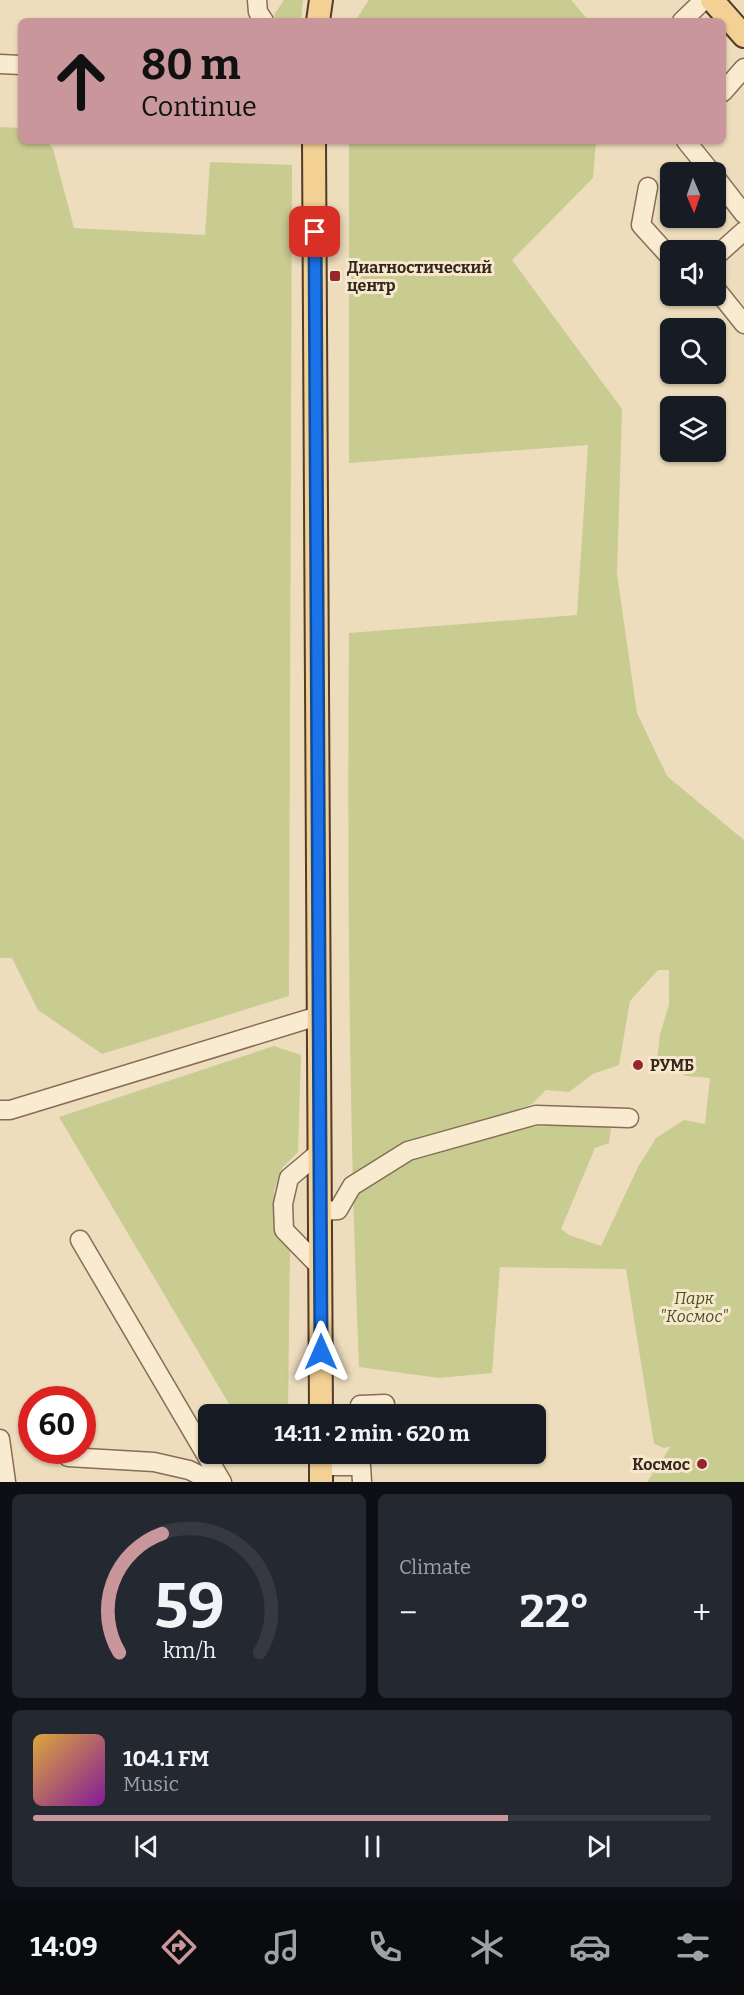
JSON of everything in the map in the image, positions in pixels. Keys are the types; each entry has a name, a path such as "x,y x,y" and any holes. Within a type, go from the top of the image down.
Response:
{"main road":[{"path":"318,18 321,0"},
{"path":"712,0 744,36"},
{"path":"314,144 321,1404"}],"street":[{"path":"257,0 258,12 262,18"},
{"path":"685,18 704,0"},
{"path":"0,64 18,65"},
{"path":"726,89 744,68"},
{"path":"688,144 703,162"},
{"path":"648,188 641,225 660,246"},
{"path":"726,191 744,214"},
{"path":"726,247 744,231"},
{"path":"726,302 744,324"},
{"path":"0,1110 10,1110 318,1016"},
{"path":"320,1211 338,1210 352,1186 408,1151 536,1115 629,1118"},
{"path":"321,1151 289,1178 283,1204 284,1230 321,1268"},
{"path":"80,1240 222,1482"},
{"path":"0,1438 6,1482"},
{"path":"96,1459 153,1462 189,1470 214,1482"},
{"path":"321,1467 361,1467"}],"green space":[{"path":"284,0 303,0 301,18 275,18 274,15"},
{"path":"369,0 571,0 586,18 357,18"},
{"path":"0,127 18,128 18,144 49,144 53,149 74,228 205,235 210,162 292,165 289,996 102,1054 38,1010 12,958 0,958"},
{"name":"Парк \"Космос\"","path":"349,144 596,144 593,178 512,260 622,409 617,574 637,713 667,776 744,840 744,1482 647,1482 671,1446 664,1448 654,1444 626,1269 500,1267 492,1373 439,1378 359,1367 350,1000 349,633 577,615 588,445 349,463","holes":["658,970 669,970 669,1005 660,1034 657,1061 686,1076 710,1078 705,1124 684,1120 656,1138 638,1167 601,1246 569,1235 561,1229 595,1148 609,1143 611,1128 591,1125 513,1127 511,1113 532,1104 546,1090 569,1092 593,1074 619,1065 630,1001"]},
{"path":"274,1046 301,1055 298,1152 282,1168 274,1190 275,1229 290,1248 288,1404 229,1404 59,1117"}],"place":[{"name":"Диагностический центр","path":"335,276"},
{"name":"РУМБ","path":"638,1065"},
{"name":"Космос","path":"702,1464"}],"route":[{"path":"315,232 321,1352"}]}
